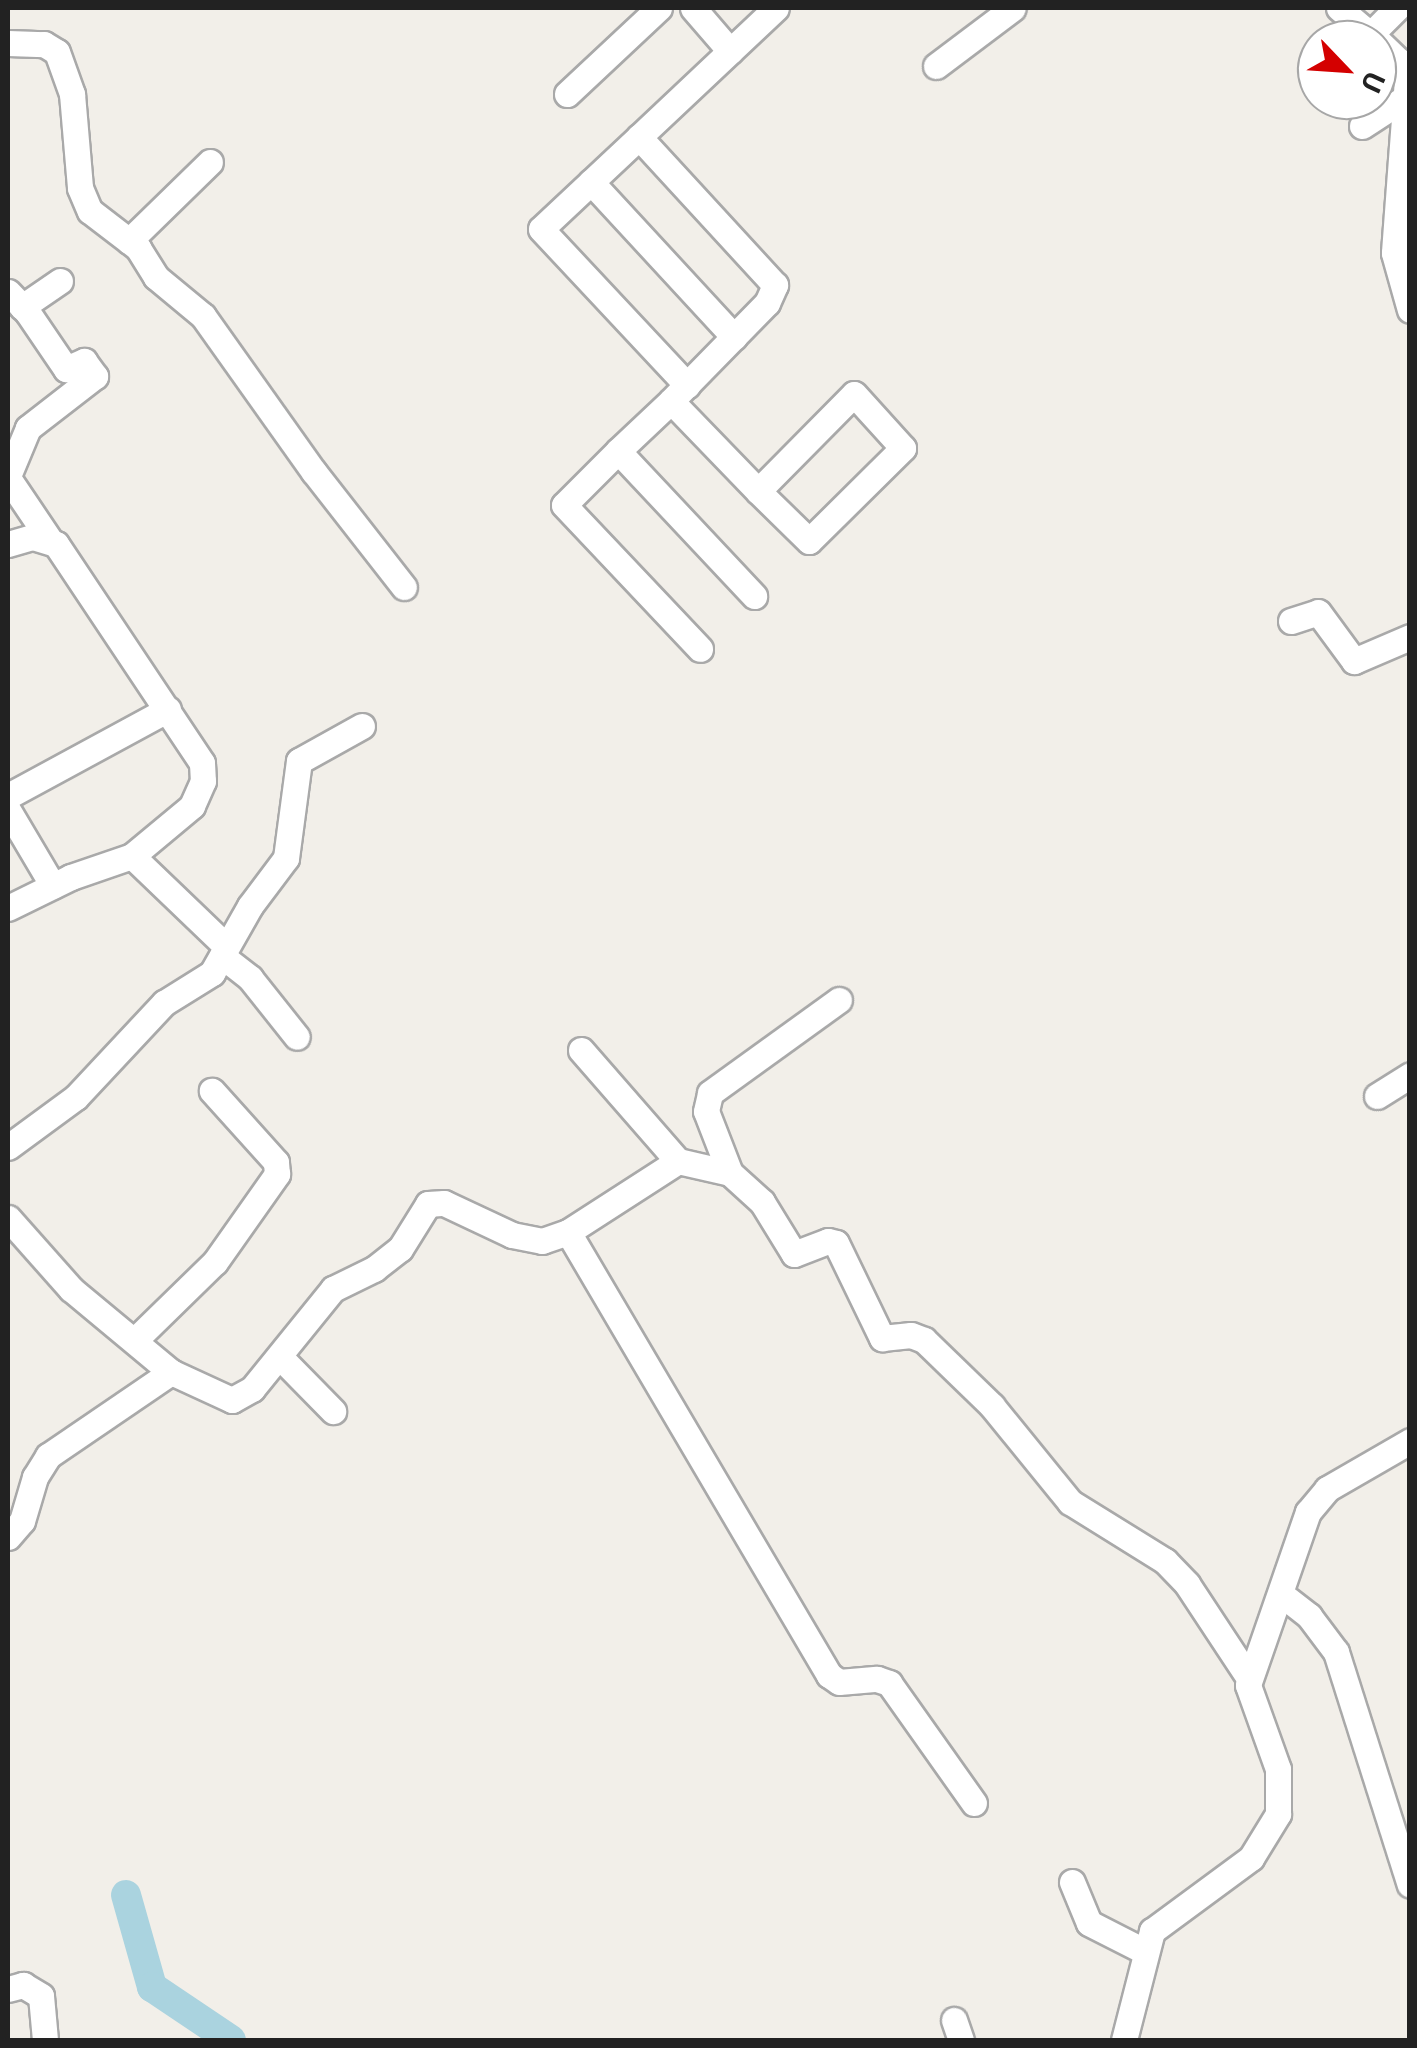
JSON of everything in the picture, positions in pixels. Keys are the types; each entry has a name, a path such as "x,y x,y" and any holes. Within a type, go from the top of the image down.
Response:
{"street":[{"path":"566,94 659,8"},
{"path":"693,8 730,51"},
{"path":"758,491 854,394 903,448 808,541 758,491 540,229 776,8"},
{"path":"936,66 1013,8"},
{"path":"8,43 44,44 57,52 72,94 84,201 95,218 129,241 156,276 204,316 314,472 404,587"},
{"path":"1397,61 1405,70 1408,96 1394,253 1410,310"},
{"path":"1362,126 1408,96"},
{"path":"639,137 775,285 768,303 564,505 700,649"},
{"path":"129,241 210,162"},
{"path":"591,182 734,338"},
{"path":"8,908 132,856 192,806 204,781 202,762 168,708 8,477 28,428 95,376 84,361 66,369 15,300 60,282"},
{"path":"618,452 754,596"},
{"path":"8,544 33,537 48,539"},
{"path":"1291,621 1318,612 1358,661 1410,637"},
{"path":"8,796 168,708"},
{"path":"8,1147 76,1097 164,1003 206,978 286,858 299,762 362,726"},
{"path":"8,810 53,886"},
{"path":"132,856 250,978 297,1037"},
{"path":"838,1000 710,1093 706,1110 730,1173 762,1202 794,1254 828,1241 836,1243 882,1338 912,1334 924,1340 992,1406 1070,1502 1165,1561 1187,1584 1249,1678"},
{"path":"582,1050 678,1162 730,1173"},
{"path":"1377,1096 1410,1075"},
{"path":"136,1339 202,1276 276,1174 276,1162 212,1091"},
{"path":"8,1218 71,1289 136,1339 171,1372 232,1400 252,1389 333,1289 374,1269 400,1249 428,1204 444,1203 512,1235 542,1241 568,1232 678,1162"},
{"path":"568,1232 830,1674 838,1682 877,1679 889,1683 974,1803"},
{"path":"280,1357 333,1411"},
{"path":"8,1538 22,1522 34,1477 48,1456 171,1372"},
{"path":"1124,2040 1152,1930 1250,1858 1278,1814 1278,1769 1249,1694 1249,1678 1302,1525 1316,1499 1410,1441"},
{"path":"1281,1594 1309,1616 1336,1652 1410,1885"},
{"path":"1072,1882 1088,1923 1144,1952"},
{"path":"8,1989 23,1986 40,1996 45,2040"}],"waterway":[{"path":"126,1895 152,1987 231,2040"}]}
